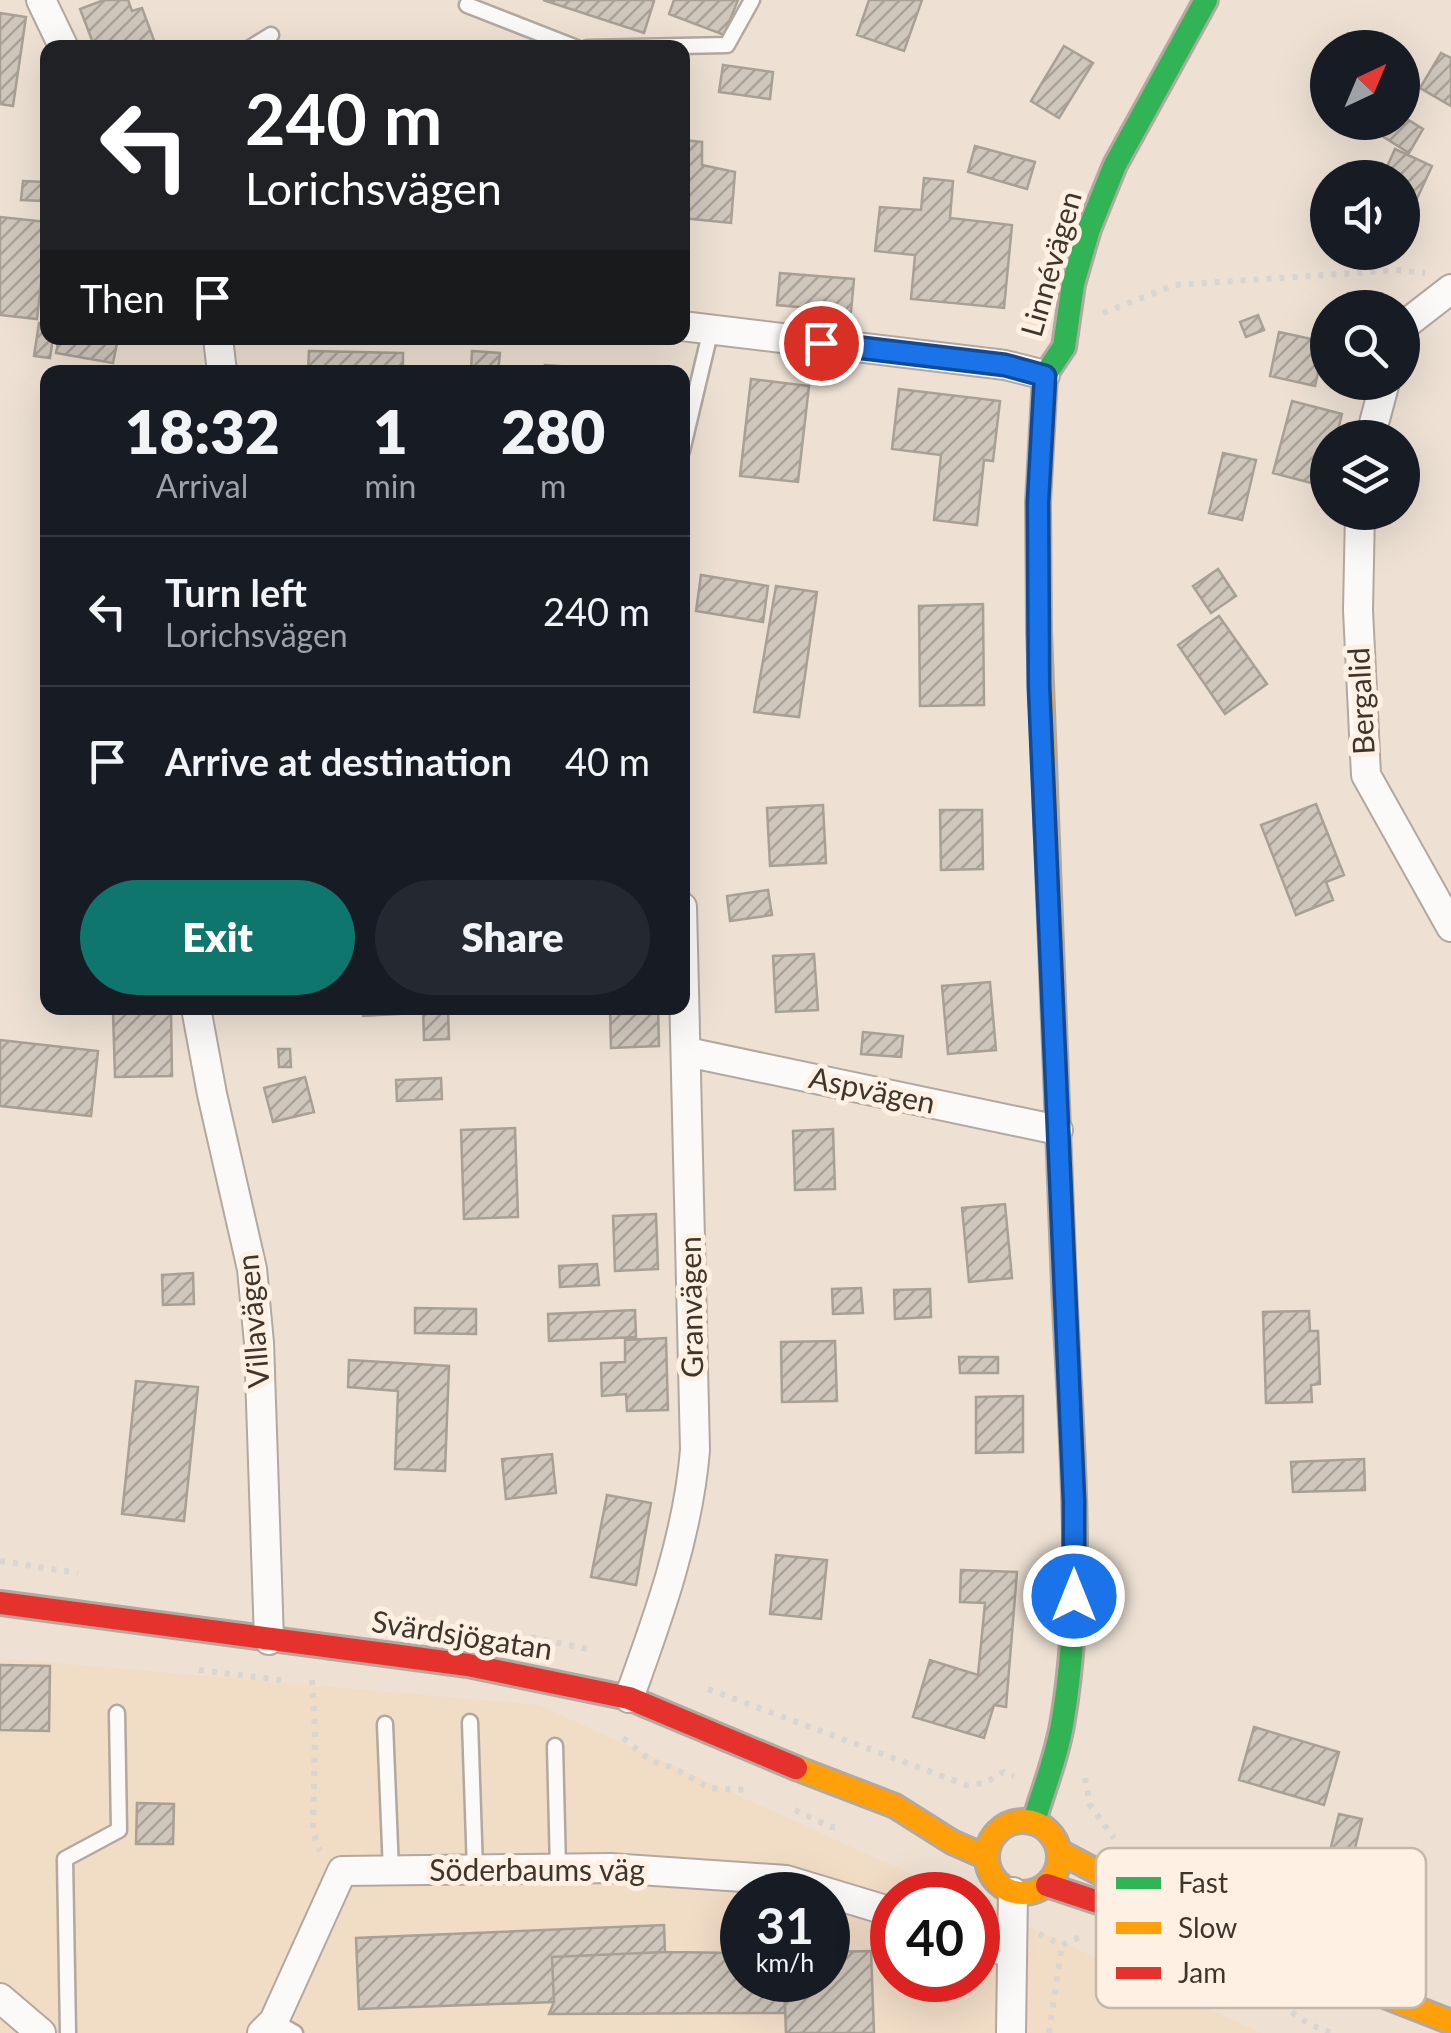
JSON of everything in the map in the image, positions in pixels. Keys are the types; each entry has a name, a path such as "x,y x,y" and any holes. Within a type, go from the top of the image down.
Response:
{"street":[{"path":"41,0 60,40"},
{"name":"Linnévägen","path":"1034,1821 1063,1722 1074,1596 1074,1501 1039,686 1038,502 1045,376 1064,348 1073,284 1089,229 1115,164 1206,0"},
{"path":"1420,306 1442,281"},
{"path":"696,328 1005,365 1045,376"},
{"name":"Bergalid","path":"1360,530 1358,610 1366,774 1451,927"},
{"name":"Villavägen","path":"197,1015 252,1268 259,1343 269,1640"},
{"name":"Granvägen","path":"629,1698 685,1521 696,1450 686,1015"},
{"name":"Aspvägen","path":"687,1052 1058,1130"},
{"name":"Svärdsjögatan","path":"0,1603 468,1665 629,1698 726,1741 894,1806 952,1842 986,1857"},
{"name":"Svärdsjögatan","path":"894,1806 945,1814"},
{"path":"1060,1852 1055,1876 1047,1885 1031,1893 1013,1892 1000,1885 990,1872 986,1857 990,1826 1034,1821 1051,1833 1060,1852 1096,1871"},
{"name":"Söderbaums väg","path":"335,1886 342,1871 610,1868 786,1880 870,1905"},
{"path":"1047,1885 1096,1901"},
{"path":"277,2029 335,1886"},
{"path":"1010,2033 1013,1892"},
{"path":"1000,1950 1010,1954"},
{"path":"0,1998 41,2033"},
{"path":"1415,2008 1451,2022"}],"lane":[{"path":"690,46 727,45 752,0"},
{"path":"468,5 557,40"},
{"path":"262,40 270,35"},
{"path":"690,381 696,328"},
{"path":"68,2033 65,1859 118,1830 117,1713"},
{"path":"470,1722 475,1870"},
{"path":"384,1724 391,1871"},
{"path":"555,1746 558,1869"}],"path":[{"path":"1089,318 1175,286 1399,270 1442,281"},
{"path":"312,1679 313,1832 335,1886"},
{"path":"1090,1805 1119,1843"},
{"path":"1049,2033 1062,1945"},
{"path":"1426,1969 1434,1972"},
{"path":"1287,2008 1314,2028 1334,2033"}],"shaded area":[{"path":"0,1658 539,1705 906,1872 870,1872 870,2002 1000,2002 1000,1914 1096,1958 1096,2008 1207,2008 1262,2033 0,2033"}],"building":[{"path":"104,0 128,0 132,11 142,8 154,40 92,40 80,9"},
{"path":"543,0 651,0 654,1 644,33"},
{"path":"674,0 738,0 724,35 669,14"},
{"path":"869,0 922,0 904,51 857,35"},
{"path":"0,13 26,17 13,106 0,104"},
{"path":"1064,46 1093,63 1059,118 1031,101"},
{"path":"1441,53 1451,58 1451,106 1420,88"},
{"path":"723,65 773,72 770,99 719,92"},
{"path":"1388,140 1417,140 1409,153"},
{"path":"690,141 702,142 702,165 735,172 731,223 690,219"},
{"path":"975,146 1035,162 1027,189 968,172"},
{"path":"1395,149 1419,160 1390,160"},
{"path":"1420,160 1432,166 1420,192"},
{"path":"924,178 953,181 950,218 1012,225 1004,308 911,299 915,255 875,251 880,207 921,210"},
{"path":"23,181 40,182 40,201 21,200"},
{"path":"0,217 40,221 37,319 0,315"},
{"path":"780,273 854,279 851,312 777,305"},
{"path":"1258,315 1264,330 1246,337 1240,322"},
{"path":"39,323 40,345 52,345 50,358 34,356"},
{"path":"1279,332 1310,339 1310,385 1270,376"},
{"path":"58,345 117,345 113,363 56,353"},
{"path":"309,351 403,353 403,365 308,365"},
{"path":"472,351 500,353 499,365 471,365"},
{"path":"751,379 809,386 798,482 740,476"},
{"path":"899,389 1000,401 993,461 984,460 977,525 934,520 941,455 892,449"},
{"path":"1292,401 1342,414 1340,420 1310,420 1310,483 1273,473"},
{"path":"1223,453 1256,460 1242,520 1209,513"},
{"path":"1218,569 1236,596 1211,613 1193,586"},
{"path":"701,575 768,586 763,622 696,611"},
{"path":"776,586 817,592 799,717 754,712"},
{"path":"983,604 984,705 920,706 919,606"},
{"path":"1219,616 1267,684 1225,714 1178,645"},
{"path":"1316,804 1344,875 1326,882 1333,900 1296,915 1261,825"},
{"path":"823,805 826,863 770,866 767,808"},
{"path":"940,810 982,810 983,869 941,870"},
{"path":"768,890 772,915 730,921 727,896"},
{"path":"814,954 818,1010 776,1012 773,956"},
{"path":"990,982 996,1050 948,1054 942,986"},
{"path":"113,1015 171,1015 172,1076 115,1077"},
{"path":"423,1015 448,1015 449,1039 424,1040"},
{"path":"610,1015 658,1015 659,1046 611,1048"},
{"path":"863,1032 903,1036 901,1057 861,1054"},
{"path":"0,1040 98,1051 91,1116 0,1106"},
{"path":"278,1049 290,1049 291,1067 279,1067"},
{"path":"305,1077 314,1112 273,1122 264,1088"},
{"path":"441,1078 442,1099 397,1101 396,1080"},
{"path":"515,1128 518,1217 464,1219 461,1130"},
{"path":"833,1129 835,1189 795,1190 793,1131"},
{"path":"1005,1204 1012,1278 969,1282 962,1208"},
{"path":"656,1214 658,1269 615,1271 613,1216"},
{"path":"597,1264 599,1285 560,1287 559,1266"},
{"path":"193,1273 194,1304 163,1305 162,1275"},
{"path":"861,1288 863,1313 833,1314 832,1289"},
{"path":"930,1289 931,1317 895,1319 894,1290"},
{"path":"415,1308 476,1309 476,1334 415,1333"},
{"path":"635,1310 636,1337 549,1341 548,1314"},
{"path":"1309,1311 1310,1331 1318,1331 1320,1384 1311,1385 1312,1402 1266,1403 1263,1312"},
{"path":"666,1338 668,1410 627,1411 626,1394 602,1396 601,1363 625,1362 625,1340"},
{"path":"835,1341 837,1401 782,1402 781,1342"},
{"path":"959,1357 998,1357 998,1373 960,1373"},
{"path":"349,1360 449,1366 445,1471 395,1469 398,1391 348,1387"},
{"path":"136,1381 198,1387 184,1521 122,1514"},
{"path":"1023,1396 1023,1452 976,1453 976,1397"},
{"path":"552,1454 556,1493 506,1499 502,1459"},
{"path":"1364,1459 1365,1490 1293,1492 1291,1462"},
{"path":"607,1495 651,1503 636,1585 591,1577"},
{"path":"776,1555 827,1560 821,1619 770,1614"},
{"path":"961,1570 1017,1572 1006,1707 994,1705 984,1738 913,1717 930,1660 978,1675 985,1603 960,1602"},
{"path":"0,1665 50,1666 49,1731 0,1730"},
{"path":"1254,1727 1339,1752 1324,1805 1239,1780"},
{"path":"137,1803 174,1804 173,1844 136,1844"},
{"path":"1339,1814 1362,1819 1355,1848 1331,1848"},
{"path":"664,1925 665,1952 552,1957 554,2002 359,2009 356,1938"},
{"path":"850,1951 870,1951 874,2033 786,2033 785,2002 850,2002"},
{"path":"720,1953 720,2002 785,2002 785,2013 549,2014 554,2002 552,1957"}],"traffic: fast":[{"path":"1039,631 1038,502 1045,375 1064,347 1073,284 1089,229 1115,165 1206,0"},
{"path":"1034,1821 1061,1732 1074,1613 1074,1503 1064,1286"}],"traffic: slow":[{"path":"1039,631 1064,1286"},
{"path":"796,1768 895,1806 952,1842 986,1857"},
{"path":"1023,1821 1037,1823 1049,1831 1057,1843 1059,1857 1057,1871 1049,1883 1037,1891 1023,1893 1009,1891 997,1883 989,1871 987,1857 989,1843 997,1831 1009,1823 1023,1821"},
{"path":"1060,1852 1096,1871"},
{"path":"1415,2008 1451,2022"}],"traffic: jam":[{"path":"0,1603 468,1665 629,1698 796,1768"},
{"path":"1047,1885 1096,1901"}],"route":[{"path":"821,343 1005,365 1045,376 1038,502 1039,686 1074,1501 1074,1596"}]}
